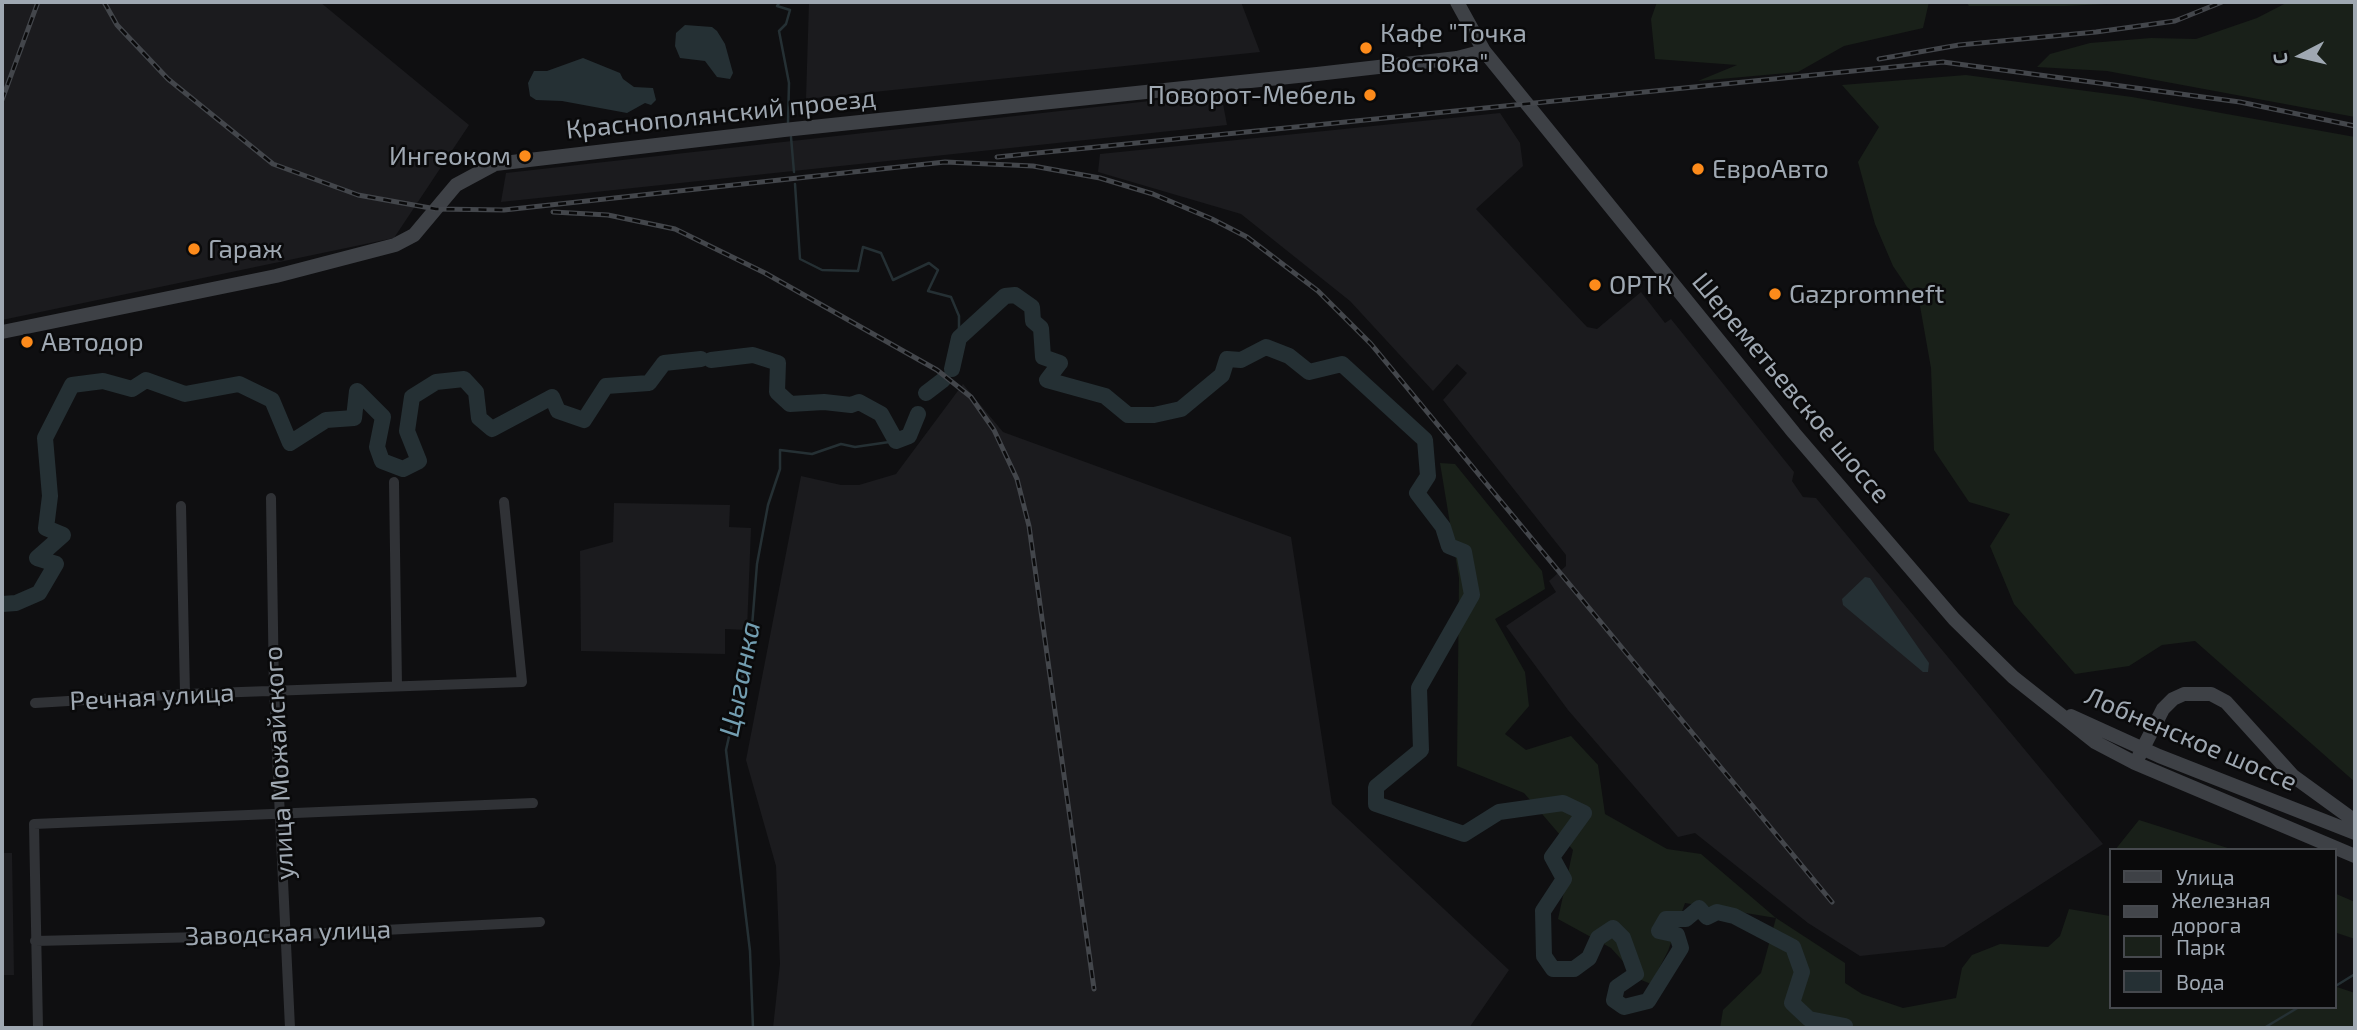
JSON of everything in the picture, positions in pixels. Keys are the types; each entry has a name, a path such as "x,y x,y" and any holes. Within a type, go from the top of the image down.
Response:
{"main road":[{"name":"Шереметьевское шоссе","path":"1457,2 1484,51 1785,423 1937,599 2013,677 2051,707"},
{"name":"Краснополянский проезд","path":"5,331 276,276 395,245 414,235 456,184 495,164 784,130 1317,74 1484,51"},
{"path":"2135,763 2163,709 2173,699 2193,693 2211,694 2225,702 2293,776 2355,821"},
{"name":"Лобненское шоссе","path":"2051,707 2142,748 2355,832"},
{"name":"Лобненское шоссе","path":"2051,707 2095,742 2135,763 2355,856"}],"street":[{"path":"394,482 397,686"},
{"name":"улица Можайского","path":"271,498 274,691 282,814 290,1028"},
{"name":"Речная улица","path":"35,703 186,694 522,682 504,502"},
{"path":"181,506 186,694"},
{"path":"38,1028 34,824 533,803"},
{"name":"Заводская улица","path":"35,941 287,935 540,922"}],"shaded area":[{"path":"2,2 320,2 469,125 394,238 2,320"},
{"path":"809,2 1241,2 1260,52 806,99"},
{"path":"1221,93 1227,125 501,202 506,173"},
{"path":"1500,113 1520,143 1523,166 1476,209 1587,327 1597,329 1641,292 1665,323 1671,319 1794,472 1792,481 1803,497 1816,498 2103,844 1944,947 1860,956 1808,923 1695,833 1678,837 1568,710 1506,626 1556,592 1549,581 1566,566 1566,555 1443,400 1467,373 1457,364 1433,391 1350,301 1241,214 1098,172 1100,154"},
{"path":"963,384 1003,432 1291,537 1332,804 1509,970 1469,1028 773,1028 780,964 776,866 746,760 801,476 841,485 859,485 896,474"},
{"path":"614,503 730,505 729,527 751,528 747,630 725,629 725,654 581,651 580,551 613,542"},
{"path":"2,853 12,853 14,975 2,975"}],"green space":[{"path":"1657,2 1929,2 1923,28 1844,46 1798,72 1698,81 1737,65 1655,59 1651,19"},
{"path":"1966,2 2148,2 2065,6 1969,6"},
{"path":"2288,2 2355,2 2355,117 2107,71 2037,67 2050,54 2090,43 2151,38 2196,39 2257,18"},
{"path":"1966,75 2132,97 2355,137 2355,782 2195,641 2162,645 2129,666 2075,674 2014,604 1990,546 2010,514 1969,502 1934,450 1931,368 1920,306 1893,266 1875,224 1858,162 1879,127 1842,85"},
{"path":"1440,463 1455,464 1542,571 1545,589 1495,619 1525,672 1529,706 1505,734 1526,750 1571,736 1598,765 1605,814 1667,849 1701,854 1776,918 1685,903 1668,951 1651,984 1639,979 1611,948 1558,919 1573,850 1524,793 1457,766 1459,578"},
{"path":"2139,820 2228,848 2117,848"},
{"path":"2336,894 2355,902 2355,939 2336,933"},
{"path":"2069,909 2108,916 2108,1009 2336,1009 2336,987 2355,993 2355,1028 1720,1028 1723,1010 1761,973 1776,918 1845,963 1845,983 1862,994 1903,1008 1956,998 1962,968 1972,955 2000,944 2048,947 2060,936"}],"water":[{"path":"685,25 712,27 717,31 725,44 733,73 730,79 717,77 705,61 680,58 675,46 676,33"},
{"path":"583,58 620,73 623,79 634,87 653,88 656,100 651,105 645,103 627,113 562,101 536,100 530,96 528,83 534,71 547,71"},
{"path":"1865,577 1870,578 1929,663 1928,672 1923,672 1843,605 1842,599"}],"waterway":[{"path":"780,2 777,6 790,10 786,24 779,31 789,83 788,122"},
{"path":"791,137 794,172"},
{"path":"795,184 800,259 822,270 858,271 863,247 881,253 893,280 929,263 938,270 928,291 951,297 959,316 959,338"},
{"path":"952,369 959,338 1005,296 1015,295 1032,307 1033,321 1041,328 1043,357 1060,363 1047,380 1105,396 1128,415 1154,415 1181,409 1222,375 1227,359 1241,360 1266,347 1289,356 1309,372 1342,364 1425,440 1428,476 1417,493 1443,527 1449,546 1464,552 1472,595 1419,688 1421,750 1376,787 1376,804 1464,834 1499,812 1563,803 1584,813 1552,857 1564,879 1543,911 1544,956 1553,969 1574,969 1589,958 1598,938 1613,928 1623,938 1636,974 1617,987 1614,1000 1624,1007 1648,1001 1681,948 1677,935 1659,931 1666,919 1686,919 1699,908 1707,917 1717,912 1734,916 1793,947 1802,972 1792,1003 1809,1019 1845,1026 1844,1028"},
{"path":"711,360 753,355 778,363 777,392 790,404 824,402 851,405 859,402 881,414 896,441 909,436 918,414"},
{"path":"2,604 16,603 39,593 56,564 37,558 63,535 46,528 50,496 45,438 72,385 103,381 132,389 146,380 185,394 239,384 272,400 290,443 326,420 354,418 357,391 383,417 377,447 382,461 403,469 419,461 407,431 412,397 436,382 464,379 476,392 479,418 492,429 552,397 558,411 584,420 606,386 649,383 664,363 701,359"},
{"path":"926,393 943,380"},
{"name":"Цыганка","path":"753,1028 750,951 726,750 751,639 757,564 768,505 780,469 780,450 812,454 841,444 855,447 896,441"},
{"path":"2336,986 2355,974"},
{"path":"2264,1028 2296,1009"}],"railway":[{"path":"2,100 38,2"},
{"path":"104,2 117,25 168,79 273,164 358,195 436,209 504,210 945,162 1033,166 1100,178 1153,194 1247,237 1318,291 1371,344 1832,902"},
{"path":"1879,59 1959,45 2096,32 2175,21 2222,2"},
{"path":"997,157 1943,62 2240,102 2355,126"},
{"path":"553,212 608,215 675,229 765,273 937,370 971,397 994,430 1017,479 1029,526 1094,989"}],"place":[{"name":"Кафе \"Точка Востока\"","path":"1366,48"},
{"name":"Поворот-Мебель","path":"1370,95"},
{"name":"Ингеоком","path":"525,156"},
{"name":"ЕвроАвто","path":"1698,169"},
{"name":"Гараж","path":"194,249"},
{"name":"ОРТК","path":"1595,285"},
{"name":"Gazpromneft","path":"1775,294"},
{"name":"Автодор","path":"27,342"}]}
